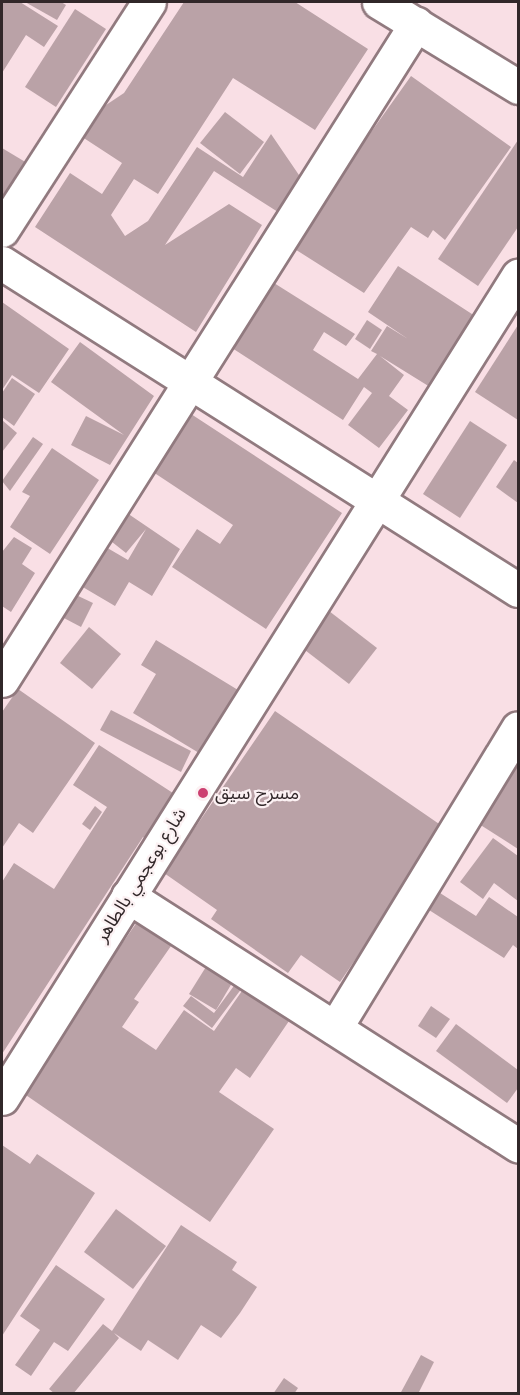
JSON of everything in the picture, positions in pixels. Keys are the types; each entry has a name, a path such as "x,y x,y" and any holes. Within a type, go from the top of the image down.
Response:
{"street":[{"path":"2,230 149,2"},
{"path":"379,2 519,87"},
{"path":"2,680 416,24"},
{"path":"2,263 519,590"},
{"name":"شارع بوعجمي بالطاهر","path":"2,1098 375,499 519,276"},
{"path":"335,1028 519,728"},
{"path":"128,896 519,1145"}],"building":[{"path":"2,2 20,2 58,26 44,47 26,35 2,73"},
{"path":"25,2 61,2 66,5 57,20"},
{"path":"184,2 295,2 368,49 315,130 233,78 158,194 134,179 111,215 125,236 148,221 197,147 243,177 271,134 301,178 278,212 214,171 165,245 229,204 262,225 196,332 35,227 70,173 102,194 122,163 70,129 124,93"},
{"path":"75,9 106,29 56,107 25,87"},
{"path":"411,76 511,147 445,240 433,230 428,238 411,227 364,293 290,246"},
{"path":"225,112 264,142 240,174 200,143"},
{"path":"518,140 518,227 478,286 438,259"},
{"path":"2,148 27,163 2,205"},
{"path":"398,266 475,316 430,387 380,356 404,375 389,396 408,410 379,448 348,425 372,393 364,387 343,420 232,348 274,283 355,334 346,346 324,332 313,350 358,379 377,354 371,351 387,326 408,339 368,312"},
{"path":"2,302 69,349 39,393 12,375 2,390"},
{"path":"367,320 382,330 370,349 355,339"},
{"path":"518,325 518,420 475,392"},
{"path":"80,342 154,396 110,465 71,445 86,416 124,435 51,382"},
{"path":"12,378 35,394 14,426 2,417 2,393"},
{"path":"191,414 342,513 266,629 172,567 197,529 220,544 233,525 153,472"},
{"path":"2,420 17,433 2,452"},
{"path":"470,421 507,445 460,518 423,494"},
{"path":"33,437 43,444 10,491 2,481"},
{"path":"52,448 99,480 50,554 10,527 30,496 22,492"},
{"path":"514,460 518,463 518,503 496,487"},
{"path":"127,513 180,549 152,596 129,582 115,606 81,586 104,546 128,560 146,529 126,553 107,538"},
{"path":"14,537 32,548 22,564 35,573 11,612 2,606 2,552"},
{"path":"74,594 93,603 81,627 62,617"},
{"path":"329,611 377,648 349,684 301,647"},
{"path":"89,627 121,654 92,689 60,663"},
{"path":"156,640 238,690 199,753 133,713 156,674 141,665"},
{"path":"18,689 95,743 33,833 19,823 2,848 2,712"},
{"path":"111,710 191,751 181,772 100,730"},
{"path":"275,711 445,828 340,982 301,955 288,973 211,919 217,910 164,873"},
{"path":"99,745 176,795 147,840 143,837 2,1054 2,882 14,863 54,889 107,807 73,785"},
{"path":"518,762 518,849 479,824"},
{"path":"95,806 102,812 90,830 82,824"},
{"path":"493,838 518,856 518,901 494,883 483,899 460,882"},
{"path":"440,893 476,916 489,897 518,917 518,949 513,945 504,958 429,910"},
{"path":"144,912 178,936 134,999 139,1002 122,1027 156,1050 184,1010 214,1031 244,988 289,1021 250,1078 236,1068 219,1092 274,1129 210,1222 20,1091"},
{"path":"209,962 235,978 216,1010 189,994"},
{"path":"236,983 242,988 212,1028 183,1006 191,996 214,1013"},
{"path":"431,1006 450,1019 436,1038 418,1026"},
{"path":"456,1024 518,1070 518,1088 507,1103 436,1051"},
{"path":"2,1145 30,1164 37,1154 95,1193 2,1336"},
{"path":"116,1209 166,1246 133,1289 84,1252"},
{"path":"181,1225 237,1262 232,1270 257,1287 240,1313 221,1338 201,1325 178,1360 148,1340 141,1351 114,1333 119,1338 73,1394 55,1394 49,1389 103,1324 112,1331"},
{"path":"56,1265 105,1299 68,1351 54,1342 31,1376 15,1365 40,1330 20,1316"},
{"path":"421,1355 434,1362 418,1394 400,1394"},
{"path":"284,1378 298,1388 294,1394 273,1394"}],"place":[{"name":"مسرح سيق","path":"203,793"}]}
